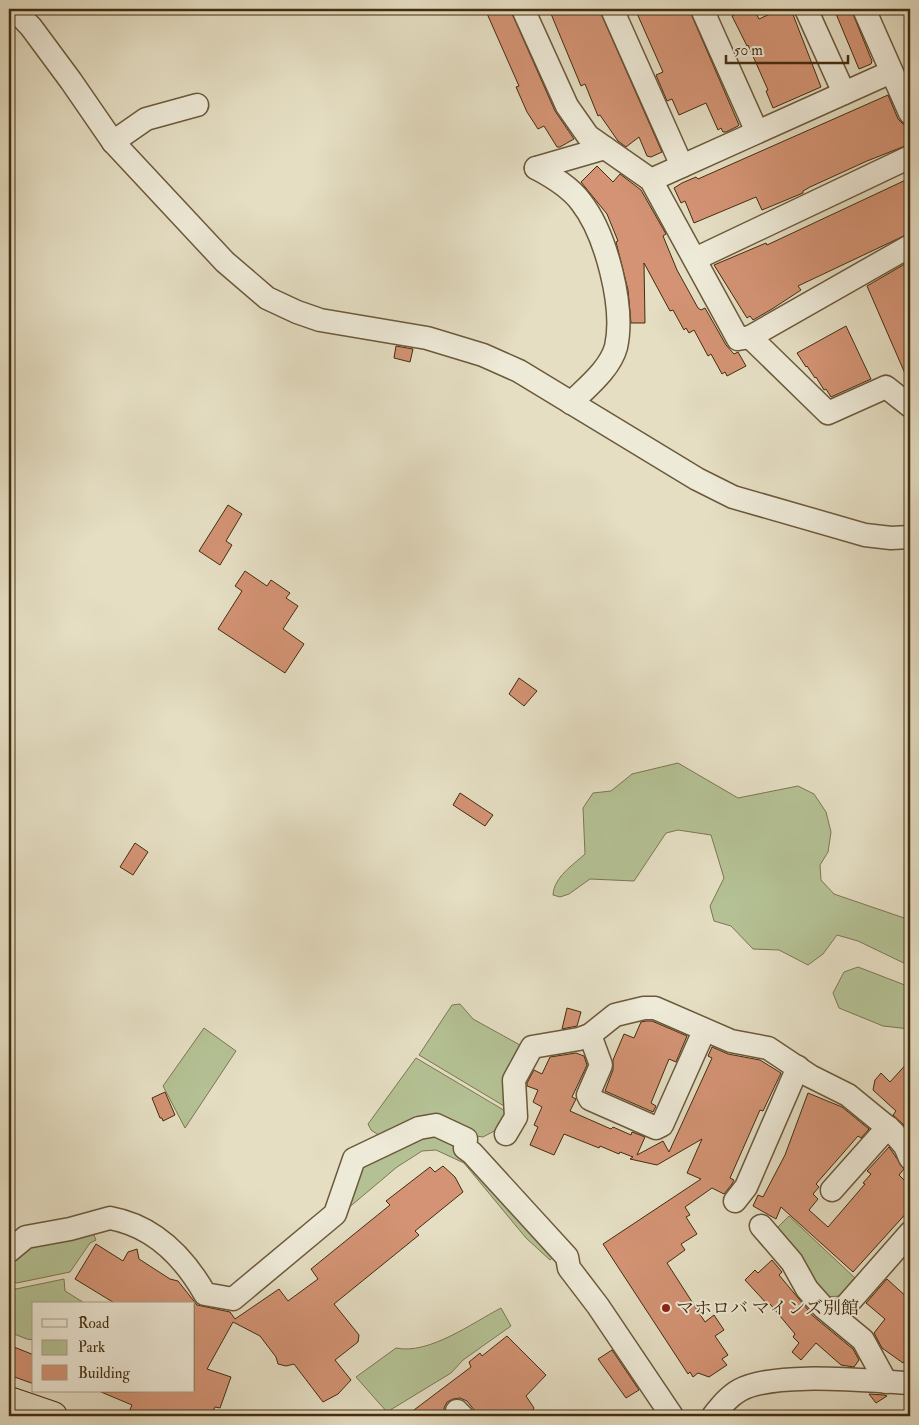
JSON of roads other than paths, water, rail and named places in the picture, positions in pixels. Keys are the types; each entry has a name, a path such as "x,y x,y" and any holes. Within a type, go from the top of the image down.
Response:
{"highway":[{"path":"9,1401 53,1416"}],"street":[{"path":"14,9 31,27 113,142 225,262 267,298 320,320 427,338 483,355 519,372 697,479 733,497 865,535 892,538 910,537"},
{"path":"523,9 567,106 588,136 651,180 738,339 750,336 910,246"},
{"path":"612,9 682,166"},
{"path":"702,9 757,132"},
{"path":"806,9 844,93"},
{"path":"864,9 910,113"},
{"path":"651,180 891,72"},
{"path":"113,142 146,119 197,105"},
{"path":"572,403 604,369 616,347 618,307 614,281 596,226 581,202 565,186 536,168 606,148"},
{"path":"695,259 910,156"},
{"path":"750,336 828,413 886,387 910,406"},
{"path":"506,1134 516,1117 514,1080 532,1047 579,1039 590,1035 615,1015 644,1008 655,1008 669,1012 704,1031 731,1041 768,1048 822,1084 848,1095 888,1127 905,1146 910,1158"},
{"path":"590,1035 601,1065 588,1095 590,1099 656,1128 662,1125 704,1031"},
{"path":"735,1201 746,1187 745,1173 768,1121 798,1067"},
{"path":"9,1251 26,1237 70,1229 110,1218 116,1219 156,1236 192,1270 205,1294 233,1299 335,1214 354,1160 419,1128 436,1125 466,1139 465,1148 472,1153 567,1257 569,1268 598,1306 672,1416"},
{"path":"832,1191 888,1127"},
{"path":"761,1226 792,1262 808,1289 824,1307 837,1316 863,1340 903,1380"},
{"path":"837,1316 910,1233"},
{"path":"713,1416 727,1399 740,1390 760,1382 795,1379 903,1380"}],"place":[{"name":"マホロバ マインズ別館","path":"666,1308"}]}
